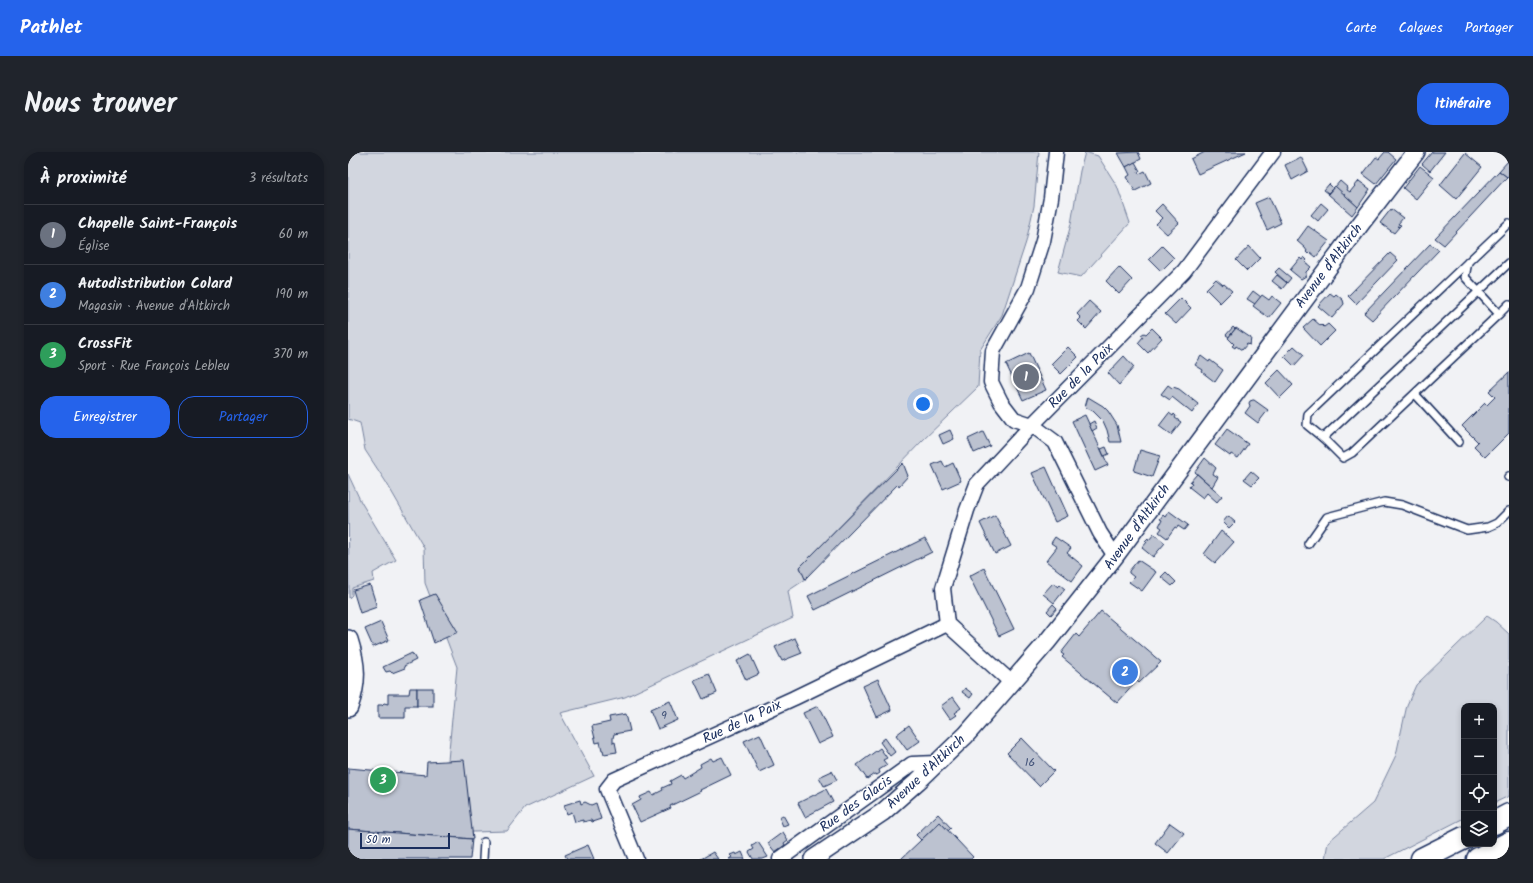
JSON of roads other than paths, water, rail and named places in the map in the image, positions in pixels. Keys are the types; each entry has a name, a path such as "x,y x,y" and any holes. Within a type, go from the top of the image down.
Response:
{"highway":[{"path":"1497,821 1509,815"},
{"path":"1422,859 1461,840"},
{"path":"1478,859 1509,843"}],"main road":[{"path":"348,640 353,654 355,672 354,689 348,707"}],"street":[{"path":"1056,152 1052,198 1043,241 1028,288 993,351 991,382 1001,402 1014,419 1032,425 1055,442 1100,533 1116,556"},
{"name":"Rue de la Paix","path":"636,859 607,789 614,780 794,698 947,624 943,588 967,510 977,484 1032,425 1184,271 1273,152"},
{"name":"Avenue d'Altkirch","path":"813,859 883,812 966,735 1012,684 1116,556 1357,228 1416,152"},
{"path":"947,624 1012,684"},
{"name":"Rue des Glacis","path":"780,859 912,764 937,763"}],"lane":[{"path":"1509,223 1308,414 1307,425 1323,438 1343,458 1352,453 1509,304"},
{"path":"1468,262 1466,277 1499,314"},
{"path":"1323,438 1509,262"},
{"path":"1415,394 1459,442"},
{"path":"1308,544 1327,517 1384,502 1402,505 1468,530 1488,527 1497,523 1509,511"},
{"path":"483,859 484,842"}],"place":[{"name":"Chapelle Saint-François","path":"1026,377"},
{"name":"Autodistribution Colard","path":"1125,672"},
{"name":"CrossFit","path":"383,780"}]}
